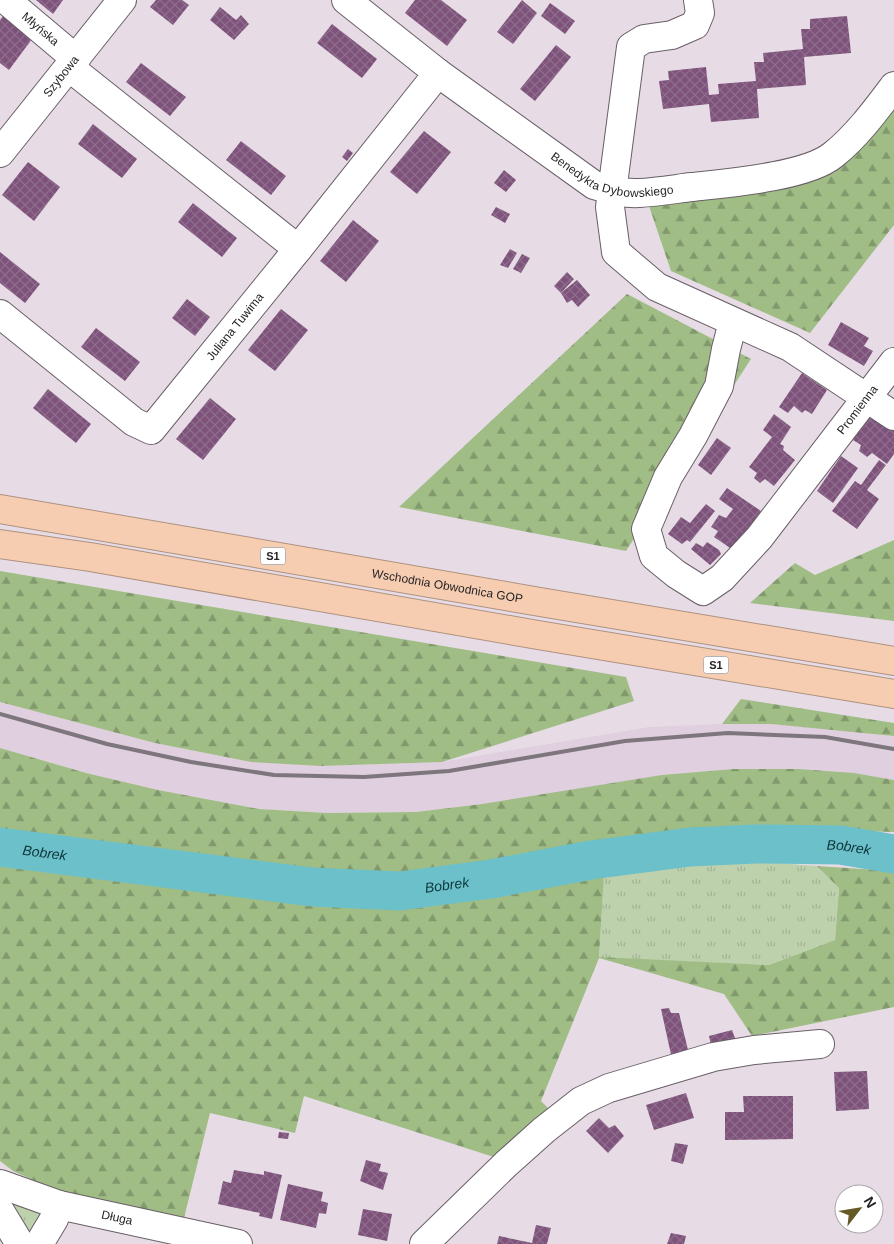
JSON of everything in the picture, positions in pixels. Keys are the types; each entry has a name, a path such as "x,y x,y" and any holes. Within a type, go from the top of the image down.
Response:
{"highway":[{"name":"Wschodnia Obwodnica GOP","path":"0,509 894,661"},
{"name":"S1","path":"0,544 100,559 538,635 894,694"}],"street":[{"name":"Młyńska","path":"6,0 72,63 298,249"},
{"name":"Szybowa","path":"0,153 122,0"},
{"name":"Benedykta Dybowskiego","path":"346,0 438,73 594,185 612,190 638,193 743,181 814,166 832,156 854,134 894,86"},
{"path":"698,0 700,14 695,25 672,35 644,39 632,47 610,207 616,252 657,286 790,347 894,416"},
{"name":"Juliana Tuwima","path":"0,314 134,422 150,430 298,249 438,73"},
{"name":"Promienna","path":"733,322 719,386 693,436 668,477 646,529 654,556 676,574 703,591 722,578 759,538 821,460 894,362"},
{"path":"424,1244 506,1164 544,1130 581,1102 609,1088 713,1057 754,1050 820,1044"},
{"name":"Długa","path":"0,1184 59,1205 238,1244"},
{"path":"39,1244 54,1219 59,1205"},
{"path":"0,1211 20,1244"}],"shaded area":[{"path":"0,702 155,743 251,762 320,766 442,762 649,727 771,724 820,727 894,736 894,780 854,773 482,804 416,812 327,813 259,809 158,790 86,773 0,748"}],"green space":[{"path":"894,93 894,225 810,333 671,271 649,206 834,173"},
{"path":"627,294 751,359 626,551 399,507"},
{"path":"894,540 894,621 750,603 795,563 815,575"},
{"path":"0,571 626,677 634,701 442,762 321,766 251,762 155,743 0,702"},
{"path":"741,699 894,723 894,736 771,724 722,724"},
{"path":"0,748 86,773 158,790 259,809 327,813 416,812 482,804 662,775 734,769 798,769 854,773 894,780 894,832 711,827 606,843 599,957 769,965 835,940 839,888 817,866 894,871 894,1007 752,1036 724,994 599,958 541,1101 551,1111 500,1159 304,1096 295,1133 210,1113 184,1218 53,1189 13,1171 0,1161"},
{"path":"750,861 817,866 839,887 835,940 769,965 599,958 604,875 691,862"},
{"path":"15,1204 46,1214 29,1237 10,1207"}],"building":[{"path":"36,0 63,0 53,14"},
{"path":"156,0 182,0 189,5 173,25 150,7"},
{"path":"415,0 441,0 467,20 447,46 405,13"},
{"path":"522,0 537,13 513,44 497,32"},
{"path":"550,3 575,21 565,34 541,16"},
{"path":"220,7 236,20 241,15 249,24 234,40 210,20"},
{"path":"3,16 32,39 9,70 0,63 0,20"},
{"path":"847,16 851,53 804,57 806,85 757,89 759,118 711,122 709,104 663,109 659,81 669,80 668,71 706,67 709,95 719,94 718,84 756,81 754,62 764,62 763,53 803,49 801,29 810,29 810,19"},
{"path":"332,24 377,59 362,78 317,43"},
{"path":"556,45 571,57 535,101 520,89"},
{"path":"141,63 186,97 170,116 126,82"},
{"path":"93,124 137,159 122,178 78,144"},
{"path":"424,131 451,152 417,194 390,172"},
{"path":"241,141 286,176 271,195 226,160"},
{"path":"348,149 353,153 347,161 342,157"},
{"path":"28,162 60,187 34,221 2,195"},
{"path":"504,170 516,180 506,192 494,183"},
{"path":"193,203 237,238 222,257 178,222"},
{"path":"496,207 510,214 505,223 491,215"},
{"path":"353,220 379,241 346,282 320,261"},
{"path":"510,249 517,253 508,268 500,265"},
{"path":"0,252 40,284 25,303 0,283"},
{"path":"522,254 530,258 521,273 513,269"},
{"path":"567,272 574,279 561,293 554,286"},
{"path":"577,280 590,295 578,307 572,300 567,303 561,293"},
{"path":"187,299 210,317 195,336 172,318"},
{"path":"281,309 308,330 275,371 248,350"},
{"path":"841,322 869,338 864,346 873,351 864,366 828,345"},
{"path":"96,328 140,362 125,381 81,347"},
{"path":"802,373 827,390 812,414 805,410 802,413 794,406 788,413 779,407"},
{"path":"48,389 91,424 76,443 33,408"},
{"path":"210,398 236,419 203,460 176,439"},
{"path":"872,412 894,428 894,454 887,464 872,453 867,457 859,451 861,445 853,440"},
{"path":"774,414 791,427 780,444 784,446 783,450 795,460 774,486 765,479 760,483 754,478 757,473 749,467 772,437 763,430"},
{"path":"717,438 731,448 711,475 698,465"},
{"path":"841,456 858,468 833,503 817,491"},
{"path":"879,460 886,465 867,490 879,499 857,529 832,511 855,481 861,485"},
{"path":"727,488 761,511 733,550 714,537 718,531 711,527 719,515 726,518 733,509 719,499"},
{"path":"706,504 715,511 690,542 687,540 682,544 668,534 681,517 690,523"},
{"path":"707,542 719,550 721,554 710,565 691,549 696,543 703,547"},
{"path":"669,1008 671,1013 679,1013 689,1054 672,1059 661,1009"},
{"path":"732,1030 737,1043 712,1050 709,1036"},
{"path":"867,1071 869,1109 836,1111 834,1072"},
{"path":"686,1093 694,1118 654,1130 646,1105"},
{"path":"743,1096 793,1096 793,1139 725,1140 725,1112 744,1112"},
{"path":"599,1118 609,1128 615,1125 624,1136 608,1153 586,1131"},
{"path":"279,1132 289,1133 288,1139 278,1138"},
{"path":"675,1143 688,1145 683,1164 671,1161"},
{"path":"366,1160 381,1164 379,1171 388,1173 383,1190 360,1181"},
{"path":"234,1170 264,1175 264,1171 282,1175 272,1219 259,1216 260,1213 218,1204 223,1181 231,1183"},
{"path":"288,1184 323,1192 321,1201 328,1203 326,1214 319,1213 316,1228 280,1220"},
{"path":"363,1209 392,1214 387,1241 358,1235"},
{"path":"536,1225 551,1228 547,1244 497,1244 499,1236 532,1243"},
{"path":"671,1233 686,1236 684,1244 667,1244"}],"waterway":[{"name":"Bobrek","path":"0,847 312,887 400,891 491,879 591,860 690,847 756,844 840,845 894,854"}],"railway":[{"path":"0,714 107,744 191,762 274,775 364,777 449,771 625,741 728,733 825,737 894,749"}]}
